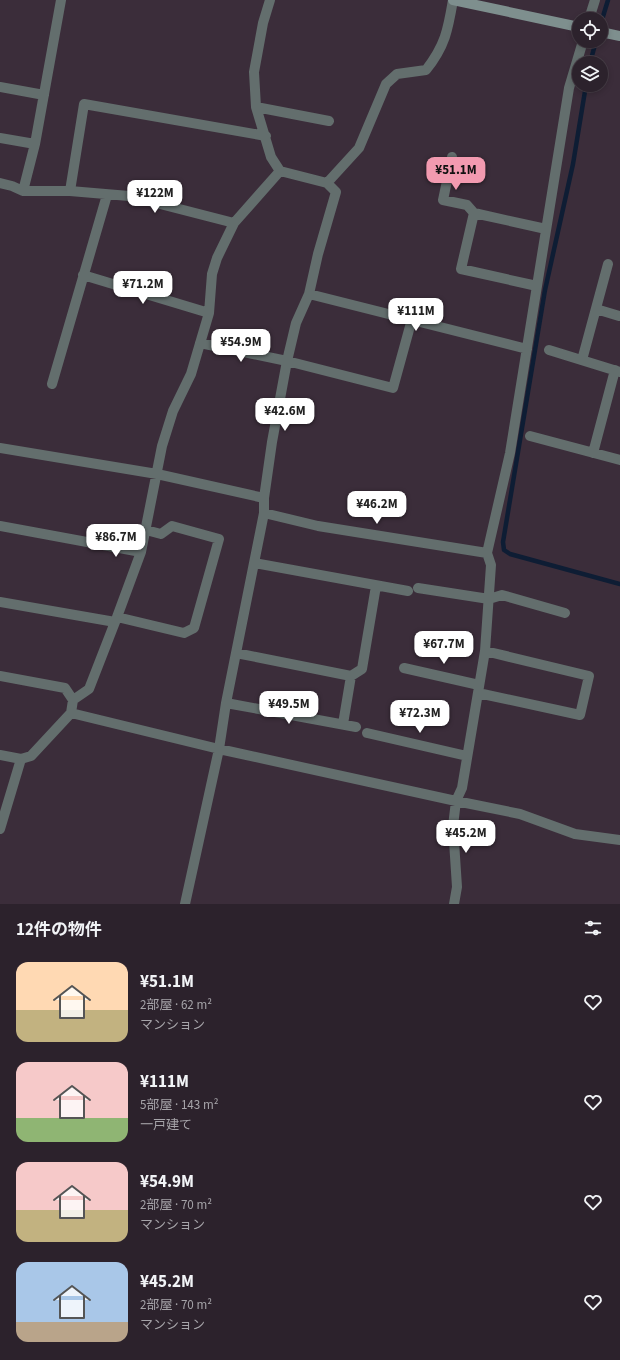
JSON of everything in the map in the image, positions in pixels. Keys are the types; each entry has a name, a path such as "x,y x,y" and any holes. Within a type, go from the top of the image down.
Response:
{"street":[{"path":"24,191 35,144 61,0"},
{"path":"185,904 219,749 226,703 264,513 264,498 272,442 287,361 296,323 309,294 318,254 336,192 327,183 280,171 271,157 256,106 254,72 256,55 270,0"},
{"path":"327,183 359,148 386,84 397,74 426,70 439,54 448,27 453,0 572,26"},
{"path":"591,12 595,0"},
{"path":"608,33 620,36"},
{"path":"454,904 457,886 453,826 456,801 462,788 485,651 491,565 487,553 510,453 569,88 581,48"},
{"path":"0,87 44,95"},
{"path":"70,192 84,104 266,136"},
{"path":"256,106 329,121"},
{"path":"0,138 35,144"},
{"path":"452,157 443,200 467,205 474,213 546,229"},
{"path":"73,700 89,689 141,552 158,474 162,446 173,412 191,374 209,313 212,274 217,258 234,223 280,171"},
{"path":"0,183 24,191 129,196 234,223"},
{"path":"52,384 106,195"},
{"path":"474,213 461,269 537,286"},
{"path":"582,360 608,264"},
{"path":"83,275 209,313"},
{"path":"309,294 527,348"},
{"path":"596,308 619,316"},
{"path":"200,342 287,361 393,388 412,319"},
{"path":"549,350 618,371 593,453"},
{"path":"530,436 620,460"},
{"path":"0,448 158,474 264,498"},
{"path":"264,513 318,526 487,553"},
{"path":"0,526 141,552"},
{"path":"0,602 116,619 184,633 194,628 219,539 172,526 160,534 146,530"},
{"path":"254,563 376,586 489,599 502,595 565,613"},
{"path":"236,654 351,676 362,669 376,586"},
{"path":"404,668 580,715 589,676 485,651"},
{"path":"0,676 65,688 73,700 71,713 31,756 21,759 0,755"},
{"path":"343,724 351,676"},
{"path":"226,703 356,727"},
{"path":"71,713 219,749 520,814 575,834 620,840"},
{"path":"367,733 467,756"},
{"path":"0,829 21,759"}],"waterway":[{"path":"604,12 608,0"},
{"path":"592,56 594,48"},
{"path":"585,92 573,164 545,290 503,542 504,550 510,554 620,584"}]}
